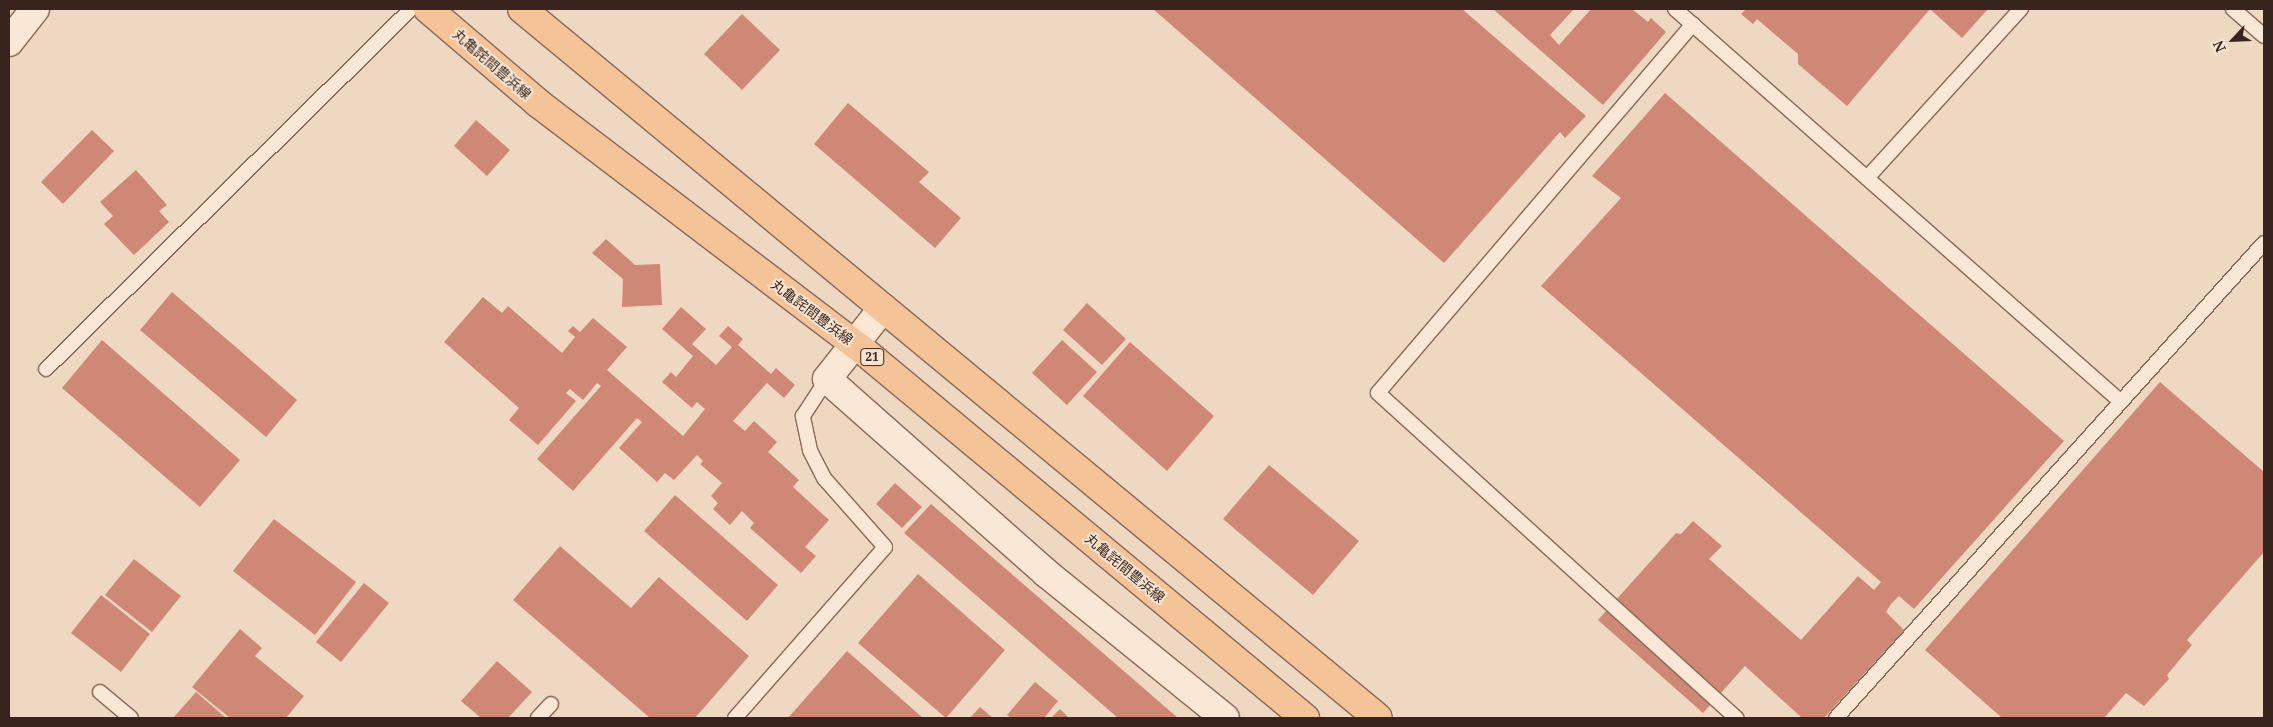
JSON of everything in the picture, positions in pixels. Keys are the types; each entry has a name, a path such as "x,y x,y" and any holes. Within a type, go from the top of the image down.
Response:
{"main road":[{"name":"丸亀詫間豊浜線","path":"428,9 538,103 855,344 1305,718"},
{"path":"522,9 1378,718"}],"street":[{"path":"9,42 35,9"},
{"path":"883,308 827,379 1046,573 1225,718"}],"lane":[{"path":"46,370 411,9"},
{"path":"1675,9 2120,401"},
{"path":"1867,178 2022,9"},
{"path":"2233,9 2264,36"},
{"path":"1693,24 1378,393 1737,718"},
{"path":"1836,718 2264,243"},
{"path":"735,718 885,547 836,494 810,450 803,416 827,379"},
{"path":"100,692 130,718"},
{"path":"538,718 551,704"}],"building":[{"path":"1153,9 1462,9 1586,116 1565,138 1560,132 1444,263"},
{"path":"1493,9 1574,9 1550,35 1559,45 1591,9 1632,9 1648,22 1651,18 1666,32 1603,105"},
{"path":"1746,9 1930,9 1847,106 1798,64 1798,54 1757,19 1753,24 1741,14"},
{"path":"1930,9 1988,9 1962,38"},
{"path":"742,14 780,50 742,90 704,54"},
{"path":"1665,93 2064,441 1914,609 1899,596 1891,604 1886,612 1904,630 1824,718 1802,718 1745,666 1703,713 1598,620 1676,533 1681,534 1693,521 1722,546 1709,559 1801,640 1858,576 1874,590 1881,582 1541,286 1621,198 1592,176"},
{"path":"848,103 929,172 919,182 961,218 935,248 814,144"},
{"path":"476,120 510,150 487,176 454,146"},
{"path":"92,130 114,151 63,204 41,182"},
{"path":"136,170 167,205 159,211 169,222 134,255 104,224 113,216 100,202"},
{"path":"606,239 635,265 660,264 662,305 622,307 623,279 592,253"},
{"path":"172,292 297,400 266,437 140,330"},
{"path":"483,297 502,313 508,306 562,353 575,337 568,331 573,326 580,332 593,318 627,347 607,370 683,436 705,409 697,402 692,408 662,382 671,372 676,377 693,356 662,329 681,307 706,329 692,344 716,365 732,347 719,336 728,326 743,339 738,345 771,374 776,368 795,385 784,398 767,383 733,421 745,431 754,421 777,442 768,452 799,480 793,487 829,520 805,547 816,556 801,573 750,528 754,523 742,511 730,525 713,509 718,503 711,496 722,483 700,464 703,461 697,455 674,480 665,473 657,482 619,448 642,422 637,418 573,491 537,459 601,386 597,383 583,400 570,389 566,393 576,401 538,445 509,420 519,408 444,342"},
{"path":"1087,303 1126,339 1102,365 1063,330"},
{"path":"102,340 240,460 200,507 62,388"},
{"path":"1062,340 1097,372 1067,405 1032,373"},
{"path":"1130,342 1214,416 1167,471 1083,396"},
{"path":"2160,382 2264,472 2264,552 2187,640 2192,645 2167,675 2169,679 2144,706 2126,693 2104,718 2002,718 1925,650"},
{"path":"1269,465 1359,541 1313,595 1223,519"},
{"path":"895,483 922,507 902,528 876,504"},
{"path":"675,495 778,585 747,621 644,531"},
{"path":"931,504 1178,718 1118,718 904,533"},
{"path":"274,519 356,582 315,635 233,571"},
{"path":"560,546 631,608 659,577 749,656 695,718 650,718 513,600"},
{"path":"134,559 181,596 152,632 105,595"},
{"path":"918,574 1005,650 946,718 858,643"},
{"path":"364,583 389,603 341,662 316,642"},
{"path":"101,595 150,634 121,672 71,633"},
{"path":"240,629 262,648 255,656 304,696 286,718 230,718 192,687"},
{"path":"847,651 923,718 788,718"},
{"path":"497,661 532,692 508,718 481,718 461,701"},
{"path":"1035,682 1058,701 1044,718 1011,718 1007,715"},
{"path":"196,692 226,718 173,718"},
{"path":"980,707 993,718 970,718"},
{"path":"1060,709 1069,718 1051,718"}]}
